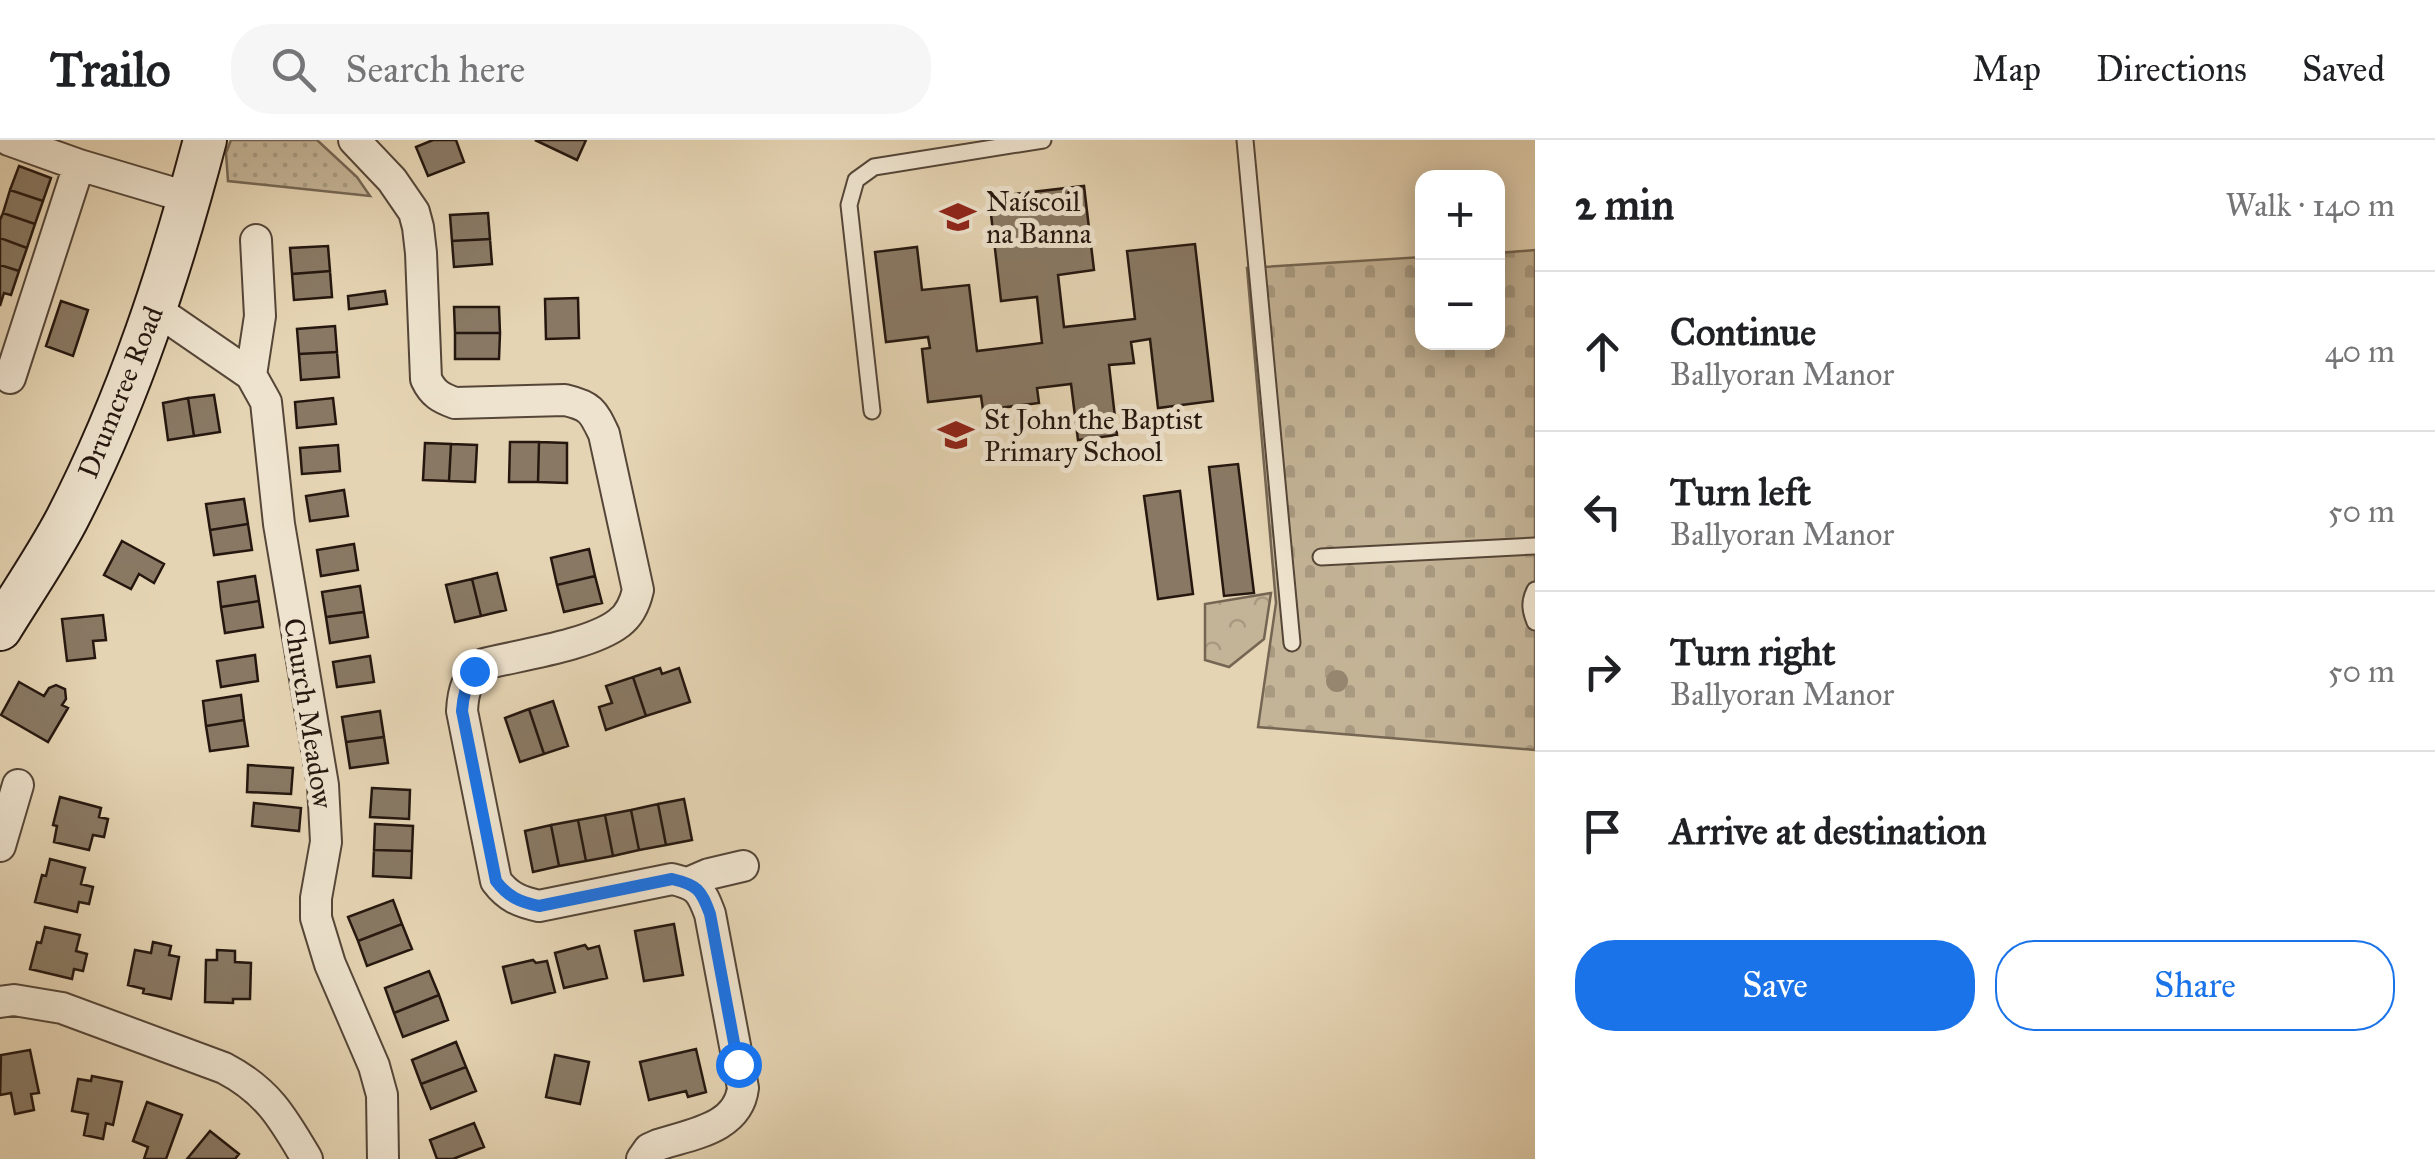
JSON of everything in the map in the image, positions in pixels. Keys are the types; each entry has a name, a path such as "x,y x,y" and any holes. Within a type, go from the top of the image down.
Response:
{"street":[{"path":"9,140 190,198"},
{"name":"Drumcree Road","path":"0,629 66,520 113,420 156,309 205,140"},
{"path":"354,140 392,180 414,212 421,253 426,379 431,391 456,403 566,400 593,411 604,434 638,590 635,603 620,623 597,636 484,664 467,683 462,711 496,881 506,894 539,906 672,879 688,882 702,893 710,914 743,1088 741,1101 721,1123 649,1149 642,1159"},
{"path":"10,378 79,165"},
{"path":"156,309 251,375 260,316 256,240"},
{"name":"Church Meadow","path":"251,375 266,402 279,524 323,784 326,842 317,886 316,918 330,964 374,1066 382,1096 383,1159"},
{"path":"1,839 18,785"},
{"path":"688,882 743,866"},
{"path":"0,1002 14,1000 62,1008 249,1080 278,1112 307,1159"}],"lane":[{"path":"872,411 849,204 856,180 874,167 1043,140"},
{"path":"1245,140 1292,642"},
{"path":"1321,557 1535,546"},
{"path":"1535,590 1530,602 1535,622"}],"green space":[{"path":"231,140 317,140 357,177 370,196 228,181 226,153"},
{"path":"1535,250 1535,750 1258,727 1276,603 1247,268 1415,257 1415,350 1505,350 1505,252"},
{"path":"1271,593 1264,639 1229,667 1205,660 1205,604"}],"building":[{"path":"433,140 456,140 464,162 428,176 416,147"},
{"path":"535,140 586,140 577,160"},
{"path":"19,166 51,178 43,201 10,190"},
{"path":"1084,186 1094,270 1058,275 1064,327 1135,319 1127,251 1195,244 1213,401 1158,408 1150,339 1131,342 1134,363 1109,365 1117,435 1078,440 1071,384 1037,388 1039,403 983,410 981,396 928,402 922,349 930,348 928,337 886,342 875,252 917,247 922,290 969,285 977,351 1042,343 1037,297 1001,301 989,197"},
{"path":"10,190 43,201 35,224 3,213"},
{"path":"3,213 35,224 27,248 0,238"},
{"path":"488,213 490,239 452,241 450,215"},
{"path":"0,238 27,248 19,271 0,265"},
{"path":"490,239 492,264 454,267 452,241"},
{"path":"328,246 330,271 292,274 290,248"},
{"path":"0,265 19,271 11,295 4,293 0,306"},
{"path":"330,271 332,297 294,300 292,274"},
{"path":"385,291 387,304 349,309 348,296"},
{"path":"578,298 579,338 546,339 545,299"},
{"path":"61,301 88,310 73,356 46,346"},
{"path":"454,307 499,307 500,333 455,333"},
{"path":"335,326 337,352 299,354 297,329"},
{"path":"455,333 500,333 499,359 455,359"},
{"path":"337,352 339,377 301,380 299,354"},
{"path":"214,395 220,432 194,436 188,398"},
{"path":"188,398 194,436 168,440 163,403"},
{"path":"333,398 336,424 297,428 295,402"},
{"path":"510,442 539,442 538,482 509,482"},
{"path":"539,442 567,443 567,483 538,482"},
{"path":"425,443 451,444 449,481 423,480"},
{"path":"451,444 477,445 475,482 449,481"},
{"path":"338,445 340,471 302,474 300,448"},
{"path":"1238,464 1254,593 1224,596 1209,467"},
{"path":"344,490 348,516 310,521 306,496"},
{"path":"1180,491 1193,594 1158,599 1144,496"},
{"path":"244,499 248,524 210,530 206,504"},
{"path":"248,524 252,550 214,555 210,530"},
{"path":"122,541 164,564 154,583 139,574 131,589 104,575"},
{"path":"354,544 358,570 321,576 317,550"},
{"path":"589,549 595,576 557,585 551,558"},
{"path":"497,573 506,610 481,616 472,579"},
{"path":"255,576 259,601 221,607 218,582"},
{"path":"595,576 602,603 564,612 557,585"},
{"path":"472,579 481,616 455,622 446,585"},
{"path":"360,586 364,612 326,617 322,592"},
{"path":"259,601 263,627 225,633 221,607"},
{"path":"364,612 368,637 330,643 326,617"},
{"path":"103,615 106,640 93,641 95,658 67,661 62,619"},
{"path":"255,655 258,681 221,687 217,661"},
{"path":"370,656 374,682 337,687 333,662"},
{"path":"660,668 662,674 679,668 690,702 646,716 633,677"},
{"path":"633,677 646,716 606,730 599,707 612,703 606,686"},
{"path":"19,682 44,696 56,685 65,689 62,705 68,708 48,742 1,715"},
{"path":"241,695 244,720 206,726 203,701"},
{"path":"553,701 568,746 544,754 529,709"},
{"path":"529,709 544,754 520,762 505,718"},
{"path":"380,711 384,737 346,742 342,717"},
{"path":"244,720 248,746 210,751 206,726"},
{"path":"384,737 388,763 350,768 346,742"},
{"path":"248,765 293,768 291,794 247,792"},
{"path":"372,788 410,790 409,819 370,817"},
{"path":"60,797 101,808 99,817 108,819 104,837 93,835 89,850 54,842 57,826 53,825"},
{"path":"684,799 692,840 666,845 658,804"},
{"path":"254,803 301,808 299,831 252,826"},
{"path":"658,804 666,845 639,850 631,810"},
{"path":"631,810 639,850 613,856 605,815"},
{"path":"605,815 613,856 586,861 578,820"},
{"path":"578,820 586,861 559,866 551,825"},
{"path":"375,824 413,826 412,851 374,850"},
{"path":"551,825 559,866 533,872 525,831"},
{"path":"374,850 412,851 411,878 373,876"},
{"path":"50,859 85,868 81,884 93,887 89,904 79,902 77,912 35,902"},
{"path":"393,900 402,924 358,941 348,917"},
{"path":"402,924 412,949 367,966 358,941"},
{"path":"674,924 683,975 644,981 635,931"},
{"path":"45,927 80,935 76,951 87,954 83,971 74,969 72,979 30,969"},
{"path":"153,942 171,946 169,955 179,957 171,999 128,985 135,950 151,953"},
{"path":"585,945 588,949 599,946 607,978 564,988 555,953"},
{"path":"217,950 235,951 235,962 251,963 250,999 205,1002 206,960 217,960"},
{"path":"547,961 555,992 512,1003 503,967"},
{"path":"429,971 439,995 394,1013 385,988"},
{"path":"439,995 448,1020 403,1037 394,1013"},
{"path":"456,1042 466,1067 421,1084 412,1060"},
{"path":"696,1049 706,1092 688,1097 686,1091 649,1100 640,1062"},
{"path":"30,1050 39,1093 31,1094 34,1110 15,1114 11,1093 0,1095 1,1055"},
{"path":"555,1055 589,1062 580,1104 546,1097"},
{"path":"466,1067 476,1091 431,1109 421,1084"},
{"path":"92,1076 122,1082 113,1125 106,1123 103,1139 84,1135 88,1114 72,1111 78,1079 91,1081"},
{"path":"147,1102 182,1115 166,1159 144,1159 148,1147 133,1141"},
{"path":"474,1123 484,1147 453,1159 437,1159 430,1140"},
{"path":"210,1131 239,1154 235,1159 187,1159"}],"place":[{"name":"Naíscoil na Banna","path":"958,217"},
{"name":"St John the Baptist Primary School","path":"956,435"}],"route":[{"path":"474,671 467,683 462,711 496,881 506,894 539,906 672,879 688,882 702,893 710,914 738,1064"}]}
